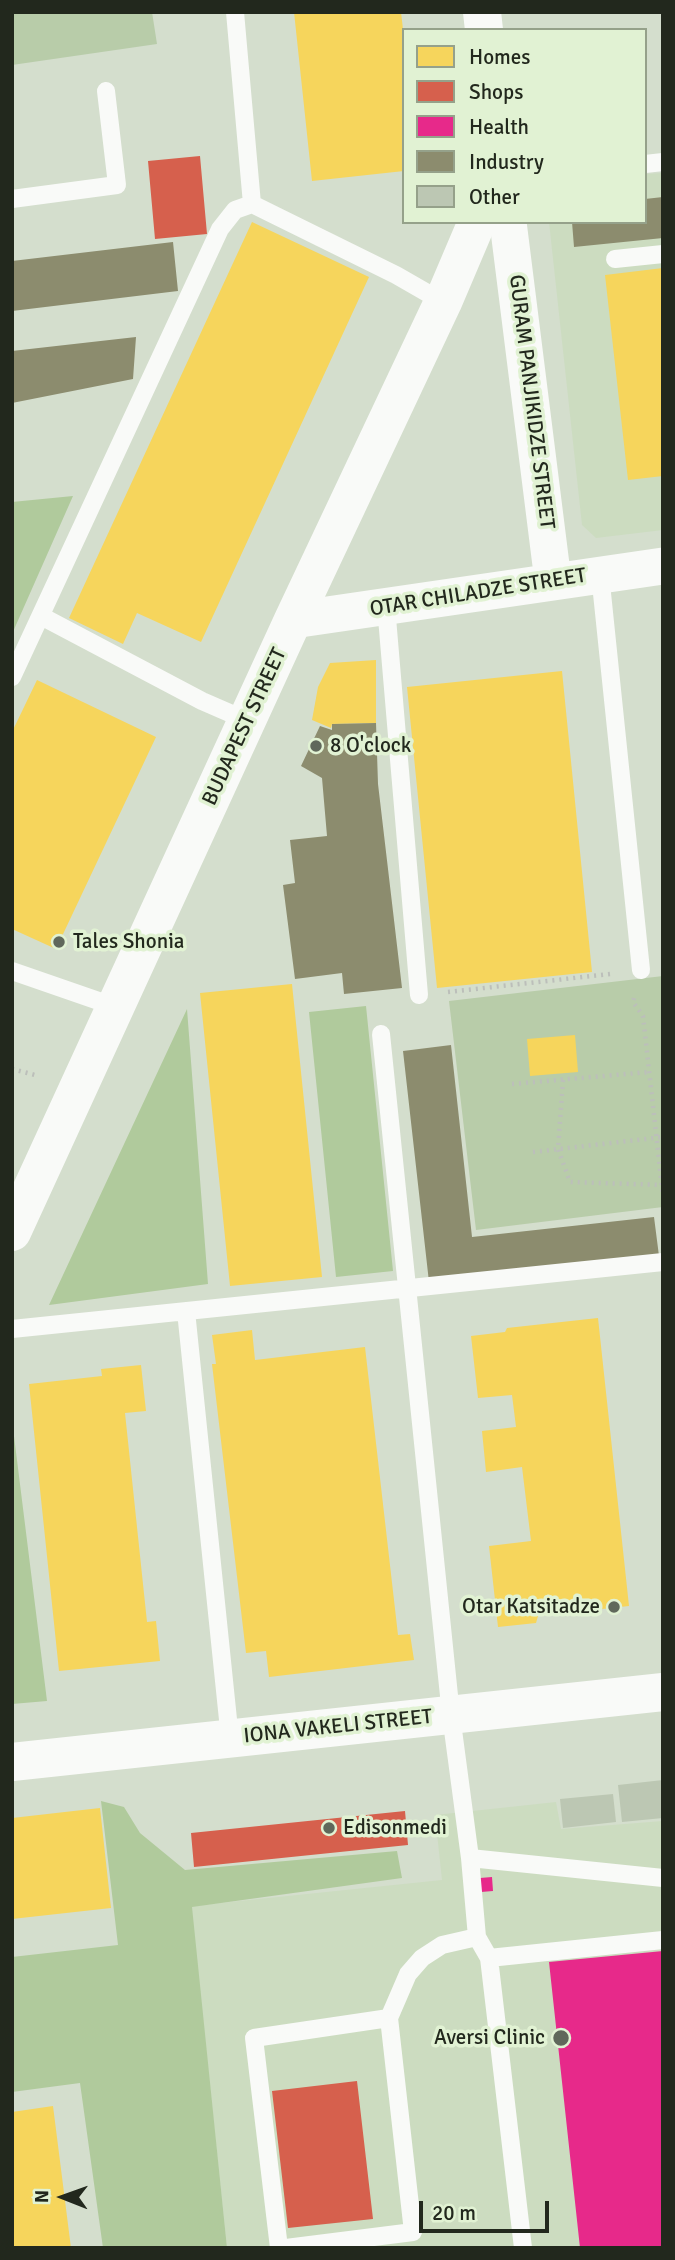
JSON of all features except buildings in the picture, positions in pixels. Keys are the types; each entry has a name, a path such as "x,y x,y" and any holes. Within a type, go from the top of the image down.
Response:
{"main road":[{"name":"BUDAPEST STREET","path":"12,1232 293,620 443,302 476,224"},
{"name":"IONA VAKELI STREET","path":"12,1762 663,1692"}],"street":[{"name":"GURAM PANJIKIDZE STREET","path":"508,224 554,581"},
{"name":"OTAR CHILADZE STREET","path":"293,620 663,566"}],"lane":[{"path":"235,12 252,204"},
{"path":"12,199 117,185 106,91"},
{"path":"12,677 220,229 235,210 252,204 396,275 443,302"},
{"path":"615,259 663,254"},
{"path":"600,574 641,970"},
{"path":"386,606 419,995"},
{"path":"41,616 202,701 248,722"},
{"path":"12,971 116,1007"},
{"path":"381,1034 451,1714 470,1858 477,1937 489,1958 523,2248"},
{"path":"12,1329 663,1262"},
{"path":"186,1311 230,1739"},
{"path":"470,1858 663,1878"},
{"path":"286,2248 413,2240 389,2018 408,1973 422,1958 442,1945 477,1937"},
{"path":"489,1958 663,1940"},
{"path":"278,2248 254,2038 389,2018"}],"path":[{"path":"419,995 641,970"},
{"path":"634,1002 643,1016 659,1138 663,1194"},
{"path":"12,1069 35,1075"},
{"path":"512,1084 649,1072"},
{"path":"563,1080 558,1149 570,1182 662,1185"},
{"path":"533,1152 659,1138"}],"shaded area":[{"path":"12,12 152,12 157,44 12,65"},
{"path":"663,173 663,530 596,538 582,525 549,224 647,224 647,174"},
{"path":"663,976 663,1207 476,1230 449,1001"},
{"path":"556,1802 561,1829 663,1821 663,2248 227,2248 191,1906 442,1880 435,1815"}],"green space":[{"path":"73,496 12,634 12,502"},
{"path":"366,1006 393,1271 336,1277 309,1012"},
{"path":"187,1009 208,1284 49,1305"},
{"path":"12,1420 47,1701 12,1704"},
{"path":"101,1801 124,1807 140,1833 185,1870 397,1851 402,1878 192,1907 227,2248 103,2248 80,2083 12,2092 12,1957 118,1945"}],"place":[{"name":"8 O'clock","path":"316,746"},
{"name":"Tales Shonia","path":"59,942"},
{"name":"Otar Katsitadze","path":"614,1607"},
{"name":"Edisonmedi","path":"329,1828"},
{"name":"Aversi Clinic","path":"561,2038"}]}
